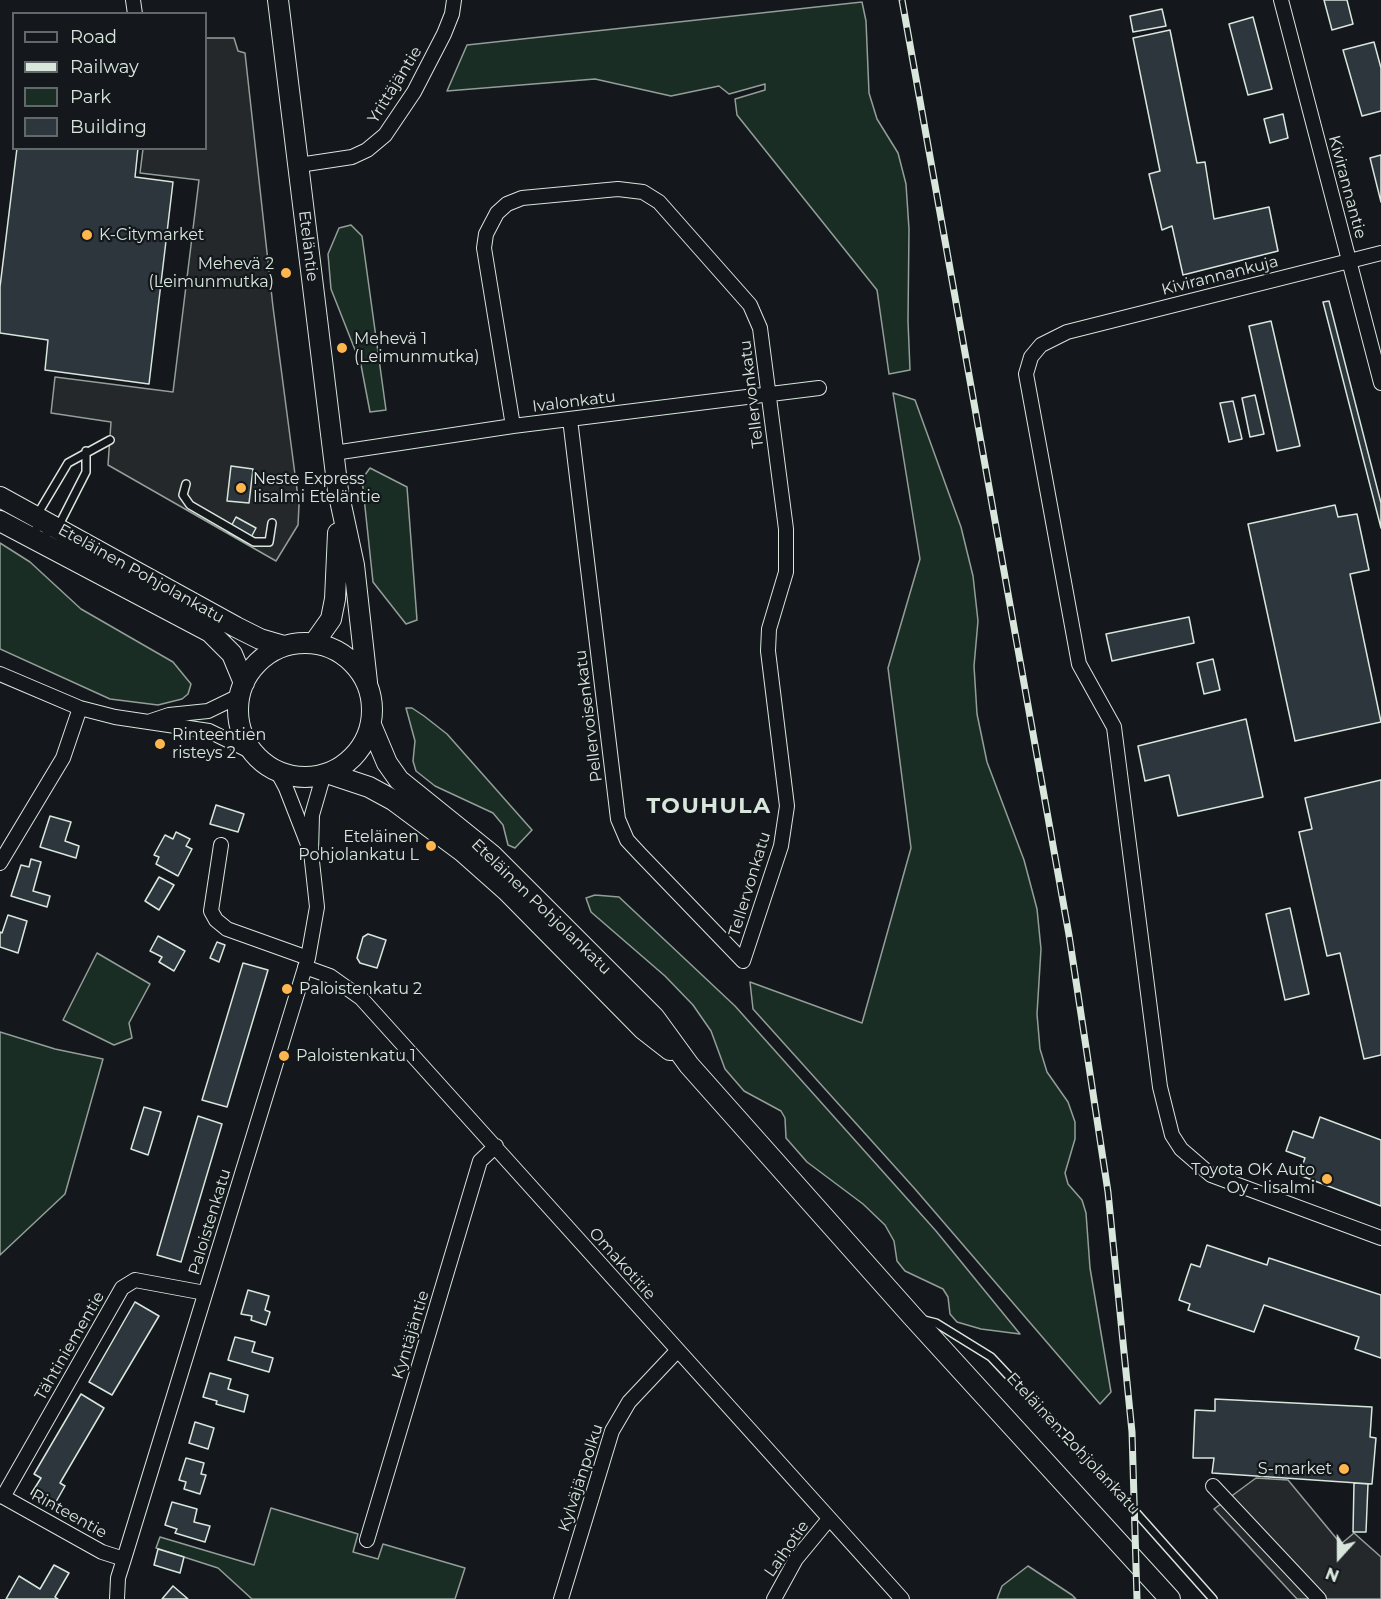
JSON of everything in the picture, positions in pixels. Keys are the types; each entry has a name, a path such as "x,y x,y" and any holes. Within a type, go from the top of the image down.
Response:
{"main road":[{"name":"Eteläntie","path":"278,0 338,491 339,565 335,599 331,620 314,643"},
{"name":"Eteläntie","path":"338,491 354,565 367,682"},
{"name":"Eteläinen Pohjolankatu","path":"0,497 37,515 236,627 260,639 284,646"},
{"name":"Eteläinen Pohjolankatu","path":"0,521 210,632 232,654 242,689"},
{"path":"314,643 343,655 356,666 367,682 373,704 371,725 354,756 326,775 294,777 277,771 252,752 240,728 242,689 262,660 284,646 314,643"},
{"name":"Eteläinen Pohjolankatu","path":"371,725 387,764 399,780 492,855 654,1017 689,1065 912,1316 1170,1597"},
{"name":"Eteläinen Pohjolankatu","path":"326,775 369,787 393,800 463,852 523,907 643,1029 689,1065"}],"street":[{"name":"Yrittäjäntie","path":"299,165 352,156 367,150 385,135 414,92 444,34 452,14 454,0"},
{"name":"Kivirannantie","path":"1281,0 1381,383"},
{"name":"Tellervonkatu","path":"513,426 484,248 486,234 497,213 507,204 522,198 618,189 643,192 659,202 750,305 760,328 787,554 786,572 769,629 768,651 787,806 781,846 743,960"},
{"name":"Kivirannankuja","path":"1381,253 1067,332 1041,345 1031,357 1026,374 1078,664 1114,727 1166,1118 1181,1149 1211,1175 1381,1238"},
{"name":"Ivalonkatu","path":"334,453 513,426 819,388"},
{"name":"Pellervoisenkatu","path":"570,419 618,819 627,840 743,960"},
{"path":"0,674 49,697 80,708 115,717 209,731 252,752"},
{"path":"151,721 169,715 208,711 242,689"},
{"path":"0,863 63,758 80,708"},
{"name":"Paloistenkatu","path":"277,771 311,852"},
{"name":"Paloistenkatu","path":"117,1599 118,1578 306,963 317,907 311,852 313,808 326,775"},
{"name":"Omakotitie","path":"221,845 212,911 216,920 227,929 306,963 330,976 361,998 902,1599"},
{"name":"Kyntäjäntie","path":"367,1540 480,1161 496,1146"},
{"name":"Tähtiniementie","path":"2,1496 122,1288 135,1280 206,1293"},
{"name":"Kylväjänpolku","path":"561,1599 612,1431 629,1402 677,1351"},
{"path":"1213,1486 1319,1599"},
{"name":"Rinteentie","path":"2,1496 102,1552 124,1558"},
{"name":"Laihotie","path":"774,1599 796,1559 829,1519"}],"lane":[{"path":"36,540 37,515 68,463 86,451 110,440"},
{"path":"36,540 58,527 86,472 86,451"},
{"path":"186,484 183,495 190,505 254,542 269,542 272,522"},
{"name":"Eteläinen Pohjolankatu","path":"912,1316 936,1323 991,1357 1117,1491 1213,1599"}],"green space":[{"path":"862,2 866,21 869,93 877,119 898,153 906,184 909,229 910,370 889,374 877,290 737,115 735,99 765,90 765,84 729,94 719,86 671,96 595,79 447,91 467,45"},
{"path":"351,225 362,236 386,410 370,412 361,365 331,289 328,254 339,228"},
{"path":"893,393 915,400 961,527 973,576 978,621 974,666 977,714 987,762 1024,860 1037,909 1041,949 1037,1014 1040,1049 1047,1072 1068,1102 1075,1122 1075,1139 1065,1173 1068,1184 1082,1200 1086,1213 1090,1268 1111,1392 1100,1404 915,1189 753,1009 750,982 862,1023 911,848 888,668 920,559"},
{"path":"370,468 407,487 417,620 406,624 373,582 362,479"},
{"path":"0,543 30,562 81,609 173,662 191,684 188,694 182,699 158,705 110,699 0,649"},
{"path":"406,708 412,708 447,734 532,830 515,848 508,845 503,825 493,813 435,786 416,771 413,761 415,741"},
{"path":"595,895 619,897 735,1006 936,1231 1020,1334 981,1329 957,1322 950,1314 948,1297 943,1289 905,1271 897,1261 894,1241 885,1225 863,1204 807,1162 786,1138 785,1118 781,1111 744,1091 725,1069 711,1031 693,1005 665,976 591,912 586,898"},
{"path":"97,953 150,984 129,1023 132,1038 114,1045 63,1020"},
{"path":"0,1032 55,1049 103,1059 65,1194 0,1255"},
{"path":"271,1508 358,1534 353,1552 378,1559 383,1544 465,1568 455,1599 252,1599 218,1568 156,1548 160,1537 254,1565"},
{"path":"1028,1566 1076,1599 997,1599 1002,1586"}],"shaded area":[{"path":"207,38 234,38 238,51 245,53 273,307 299,505 298,525 276,561 108,465 111,422 51,413 55,377 173,392 199,180 140,173 143,150 207,150"},
{"path":"1256,1478 1288,1480 1341,1544 1354,1533 1381,1557 1381,1599 1297,1599 1214,1509"}],"building":[{"path":"1324,0 1347,0 1353,24 1332,30"},
{"path":"1162,9 1166,26 1133,32 1130,16"},
{"path":"1253,17 1272,89 1248,95 1229,24"},
{"path":"1170,30 1197,163 1205,162 1214,219 1269,207 1278,251 1183,275 1172,226 1162,230 1149,174 1160,171 1133,38"},
{"path":"1374,42 1381,68 1381,111 1362,116 1343,50"},
{"path":"1283,114 1288,138 1270,143 1264,119"},
{"name":"K-Citymarket","path":"17,150 138,150 135,177 173,182 149,384 45,370 48,340 0,333 0,287"},
{"path":"1381,155 1381,202 1370,158"},
{"path":"1329,301 1381,503 1381,528 1323,302"},
{"path":"1271,321 1300,446 1277,451 1249,326"},
{"path":"1255,395 1264,434 1250,437 1242,398"},
{"path":"1233,401 1242,439 1229,442 1220,403"},
{"path":"231,466 253,469 249,503 227,501"},
{"path":"1335,505 1338,517 1357,514 1369,570 1350,574 1381,722 1295,741 1248,524"},
{"path":"236,517 256,528 248,543 228,532"},
{"path":"1189,617 1194,643 1112,661 1106,634"},
{"path":"1213,659 1220,690 1204,694 1197,663"},
{"path":"1246,719 1263,797 1178,816 1169,775 1145,781 1138,746"},
{"path":"1381,780 1381,1055 1364,1059 1340,953 1327,956 1299,832 1312,829 1305,798"},
{"path":"216,805 244,814 238,832 210,824"},
{"path":"50,816 71,822 65,841 79,846 76,858 40,847"},
{"path":"176,832 190,839 186,846 192,849 178,876 156,864 159,857 154,855 165,835 173,839"},
{"path":"31,859 41,862 33,891 50,896 47,907 11,896 21,865 29,867"},
{"path":"159,877 174,885 159,910 145,901"},
{"path":"1290,908 1309,994 1285,1000 1266,914"},
{"path":"8,915 27,921 18,953 0,947 0,932 2,933"},
{"path":"368,934 386,940 377,968 360,963 357,958 363,937"},
{"path":"158,936 185,951 174,971 159,962 162,957 150,951"},
{"path":"217,942 225,945 219,962 210,958"},
{"path":"243,963 268,970 227,1107 202,1100"},
{"path":"144,1107 161,1112 148,1155 131,1149"},
{"path":"198,1116 222,1124 181,1262 157,1255"},
{"path":"1320,1117 1381,1140 1381,1206 1299,1175 1305,1158 1286,1151 1293,1131 1313,1138"},
{"path":"1207,1245 1267,1265 1269,1258 1381,1295 1381,1358 1355,1349 1359,1337 1264,1305 1254,1332 1188,1310 1190,1304 1179,1300 1191,1264 1200,1267"},
{"path":"248,1290 269,1296 265,1310 270,1312 266,1325 251,1320 252,1316 241,1314"},
{"path":"135,1302 159,1316 112,1395 89,1382"},
{"path":"235,1337 255,1342 252,1352 273,1358 269,1372 228,1360"},
{"path":"210,1373 231,1379 228,1389 248,1395 244,1412 216,1404 217,1401 203,1397"},
{"path":"81,1394 104,1408 60,1483 65,1486 53,1507 31,1494 41,1478 34,1474"},
{"path":"1215,1399 1372,1407 1370,1437 1376,1438 1372,1484 1212,1473 1214,1458 1193,1458 1195,1410 1215,1411"},
{"path":"195,1422 214,1428 208,1449 189,1443"},
{"path":"186,1458 204,1463 201,1474 206,1475 200,1494 184,1489 186,1482 179,1480"},
{"path":"1354,1483 1368,1484 1366,1532 1353,1532"},
{"path":"172,1502 197,1509 194,1522 210,1526 205,1542 175,1533 177,1529 165,1525"},
{"path":"158,1549 184,1557 180,1573 154,1565"},
{"path":"54,1565 69,1573 55,1597 58,1599 6,1599 19,1576 40,1589"},
{"path":"173,1586 188,1599 162,1599"}],"railway":[{"path":"902,0 1069,935 1108,1192 1132,1432 1137,1599"}],"place":[{"name":"K-Citymarket","path":"87,235"},
{"name":"Mehevä 2 (Leimunmutka)","path":"286,273"},
{"name":"Mehevä 1 (Leimunmutka)","path":"342,348"},
{"name":"Neste Express Iisalmi Eteläntie","path":"241,488"},
{"name":"Rinteentien risteys 2","path":"160,744"},
{"name":"Eteläinen Pohjolankatu L","path":"431,846"},
{"name":"Paloistenkatu 2","path":"287,989"},
{"name":"Paloistenkatu 1","path":"284,1056"},
{"name":"Toyota OK Auto Oy - Iisalmi","path":"1327,1179"},
{"name":"S-market","path":"1344,1469"}],"district":[{"name":"TOUHULA","path":"709,807"}]}
